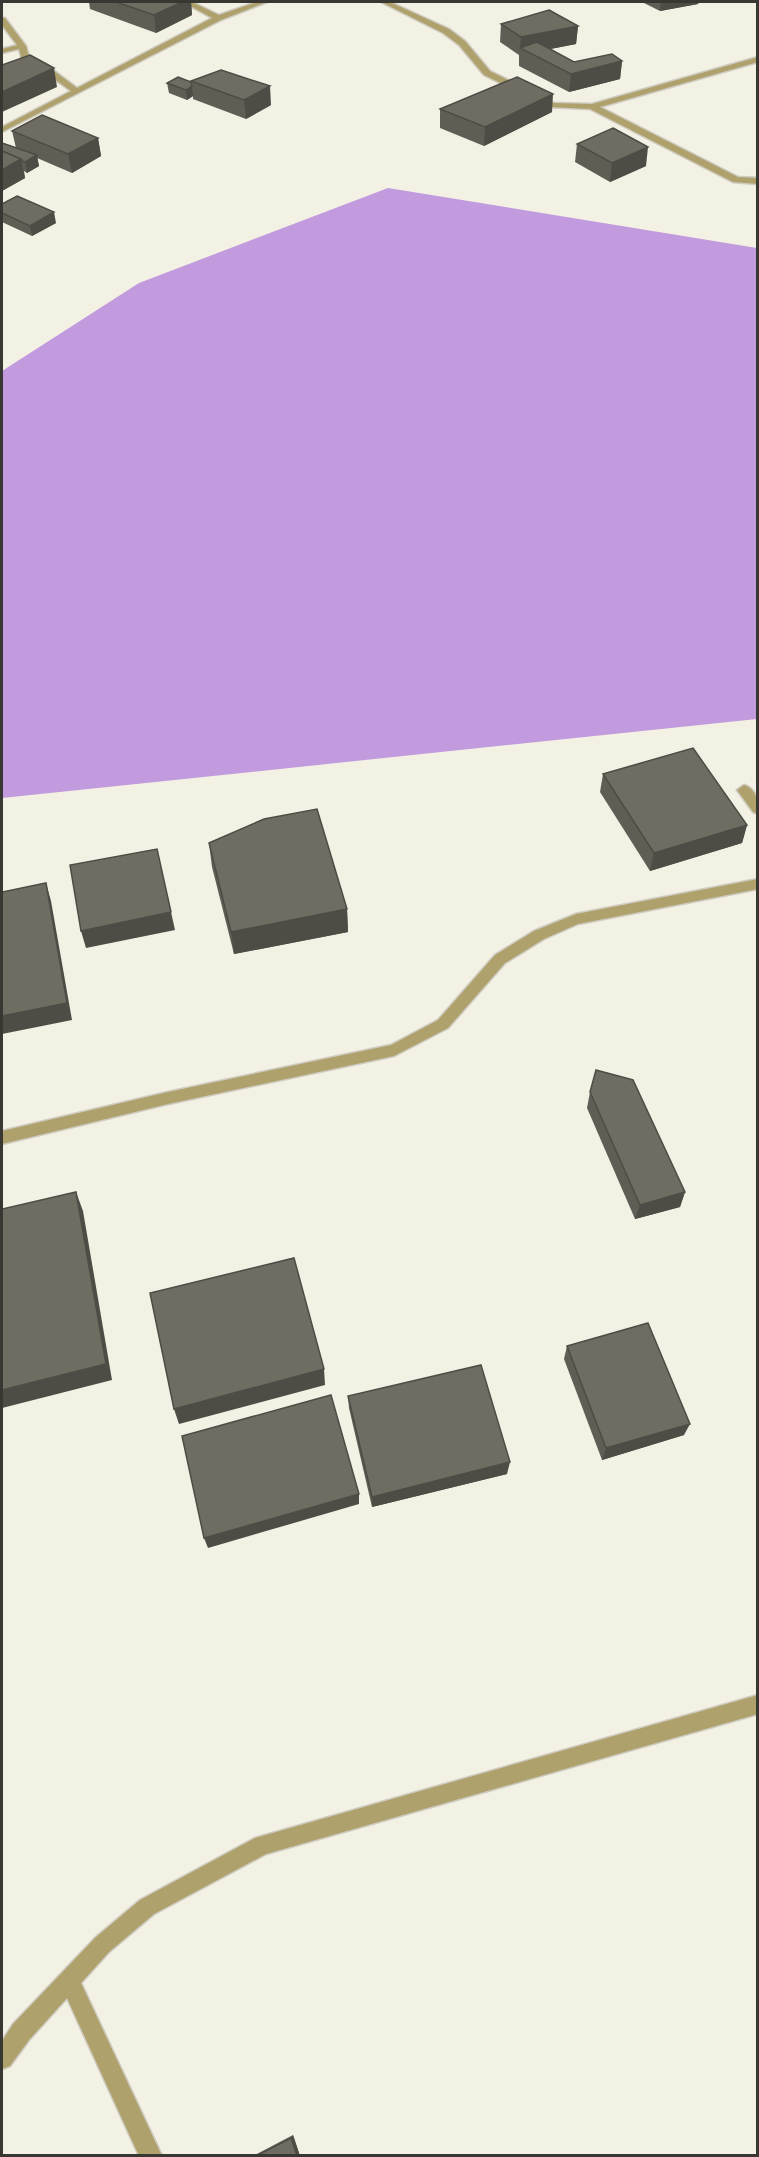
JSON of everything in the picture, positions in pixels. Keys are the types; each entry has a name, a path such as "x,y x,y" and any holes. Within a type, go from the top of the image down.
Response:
{"street":[{"path":"187,2 218,18"},
{"path":"2,130 218,18 263,2"},
{"path":"385,2 446,31 462,43 487,73 552,105 592,107 758,59"},
{"path":"2,20 22,46 26,62 42,66 76,91"},
{"path":"2,51 22,46"},
{"path":"592,107 736,180 758,181"},
{"path":"744,790 758,809"},
{"path":"2,1138 168,1098 394,1050 444,1024 500,959 539,935 576,919 758,884"},
{"path":"2,2058 21,2032 102,1945 147,1907 262,1845 758,1704"},
{"path":"69,1980 151,2156"}],"shaded area":[{"path":"388,188 757,248 757,719 2,798 2,371 139,283"}],"building":[{"path":"116,2 182,2 154,15"},
{"path":"549,10 578,26 521,37 501,24"},
{"path":"537,42 574,62 612,54 622,61 571,74 520,48"},
{"path":"30,55 54,68 2,92 2,65"},
{"path":"221,70 270,86 244,100 191,81"},
{"path":"178,77 191,82 192,86 186,90 167,83"},
{"path":"517,77 553,94 485,127 440,109"},
{"path":"42,115 98,138 68,154 12,131"},
{"path":"613,128 648,147 612,163 577,144"},
{"path":"2,143 37,155 25,162 22,161 2,151"},
{"path":"2,151 21,159 2,170"},
{"path":"17,196 54,212 30,226 2,213 2,204"},
{"path":"693,748 747,825 654,853 603,774"},
{"path":"317,809 347,909 231,932 209,843 264,819"},
{"path":"157,849 171,912 81,931 70,865"},
{"path":"46,883 67,1003 2,1016 2,892"},
{"path":"596,1070 633,1080 685,1192 640,1205 590,1092"},
{"path":"76,1192 106,1364 2,1390 2,1209"},
{"path":"294,1258 324,1369 174,1409 150,1293"},
{"path":"648,1323 690,1424 606,1448 567,1346"},
{"path":"481,1365 510,1462 372,1497 348,1396"},
{"path":"331,1395 359,1494 204,1538 182,1436"},
{"path":"291,2138 297,2156 256,2156"}]}
